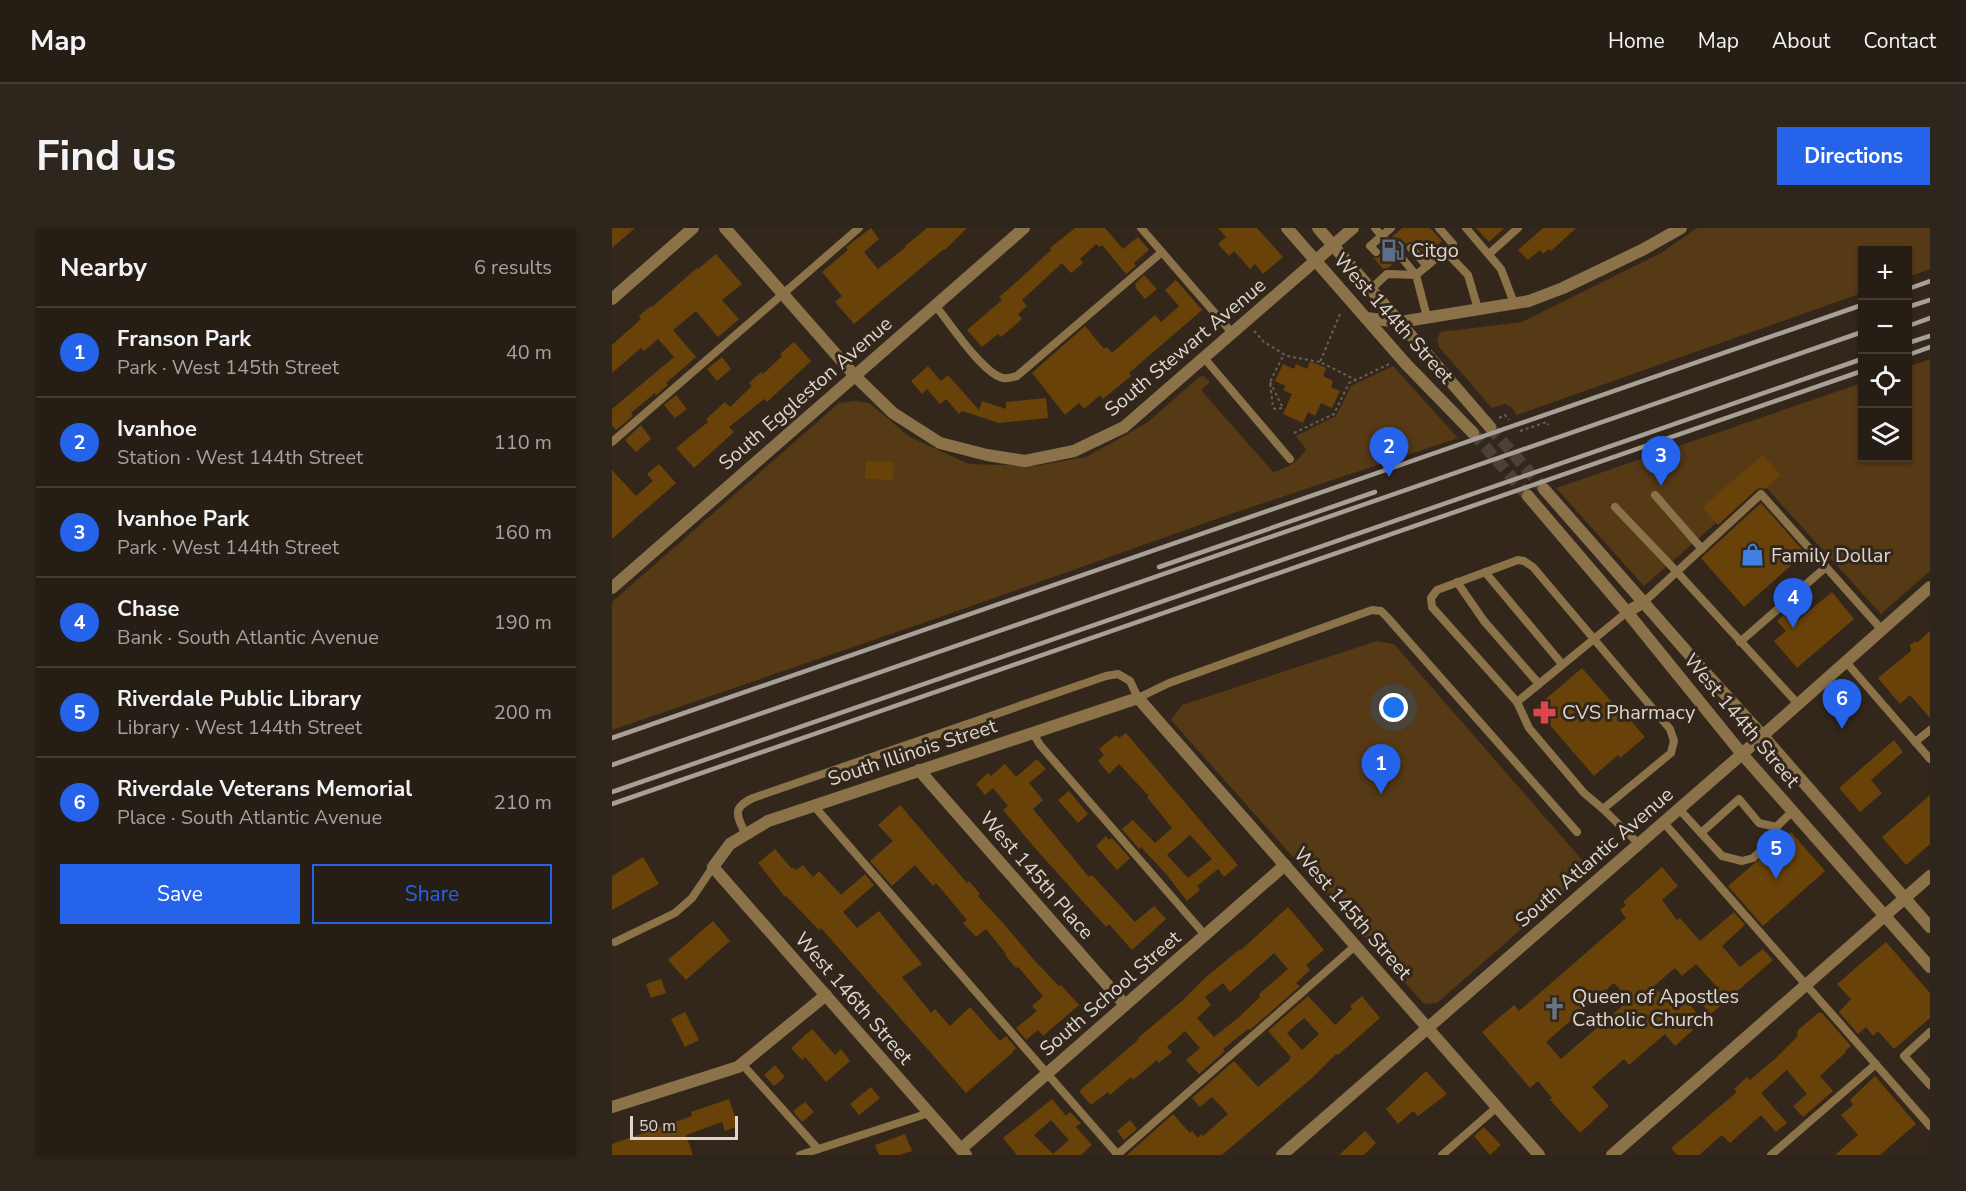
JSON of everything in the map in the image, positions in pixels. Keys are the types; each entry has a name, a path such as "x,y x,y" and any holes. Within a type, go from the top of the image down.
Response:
{"street":[{"path":"612,299 693,228"},
{"path":"724,228 855,376"},
{"name":"South Eggleston Avenue","path":"612,588 1024,228"},
{"name":"West 144th Street","path":"1287,228 1406,364 1473,433"},
{"name":"West 144th Street","path":"1318,228 1400,322 1494,423"},
{"name":"South Stewart Avenue","path":"855,376 892,413 940,443 987,455 1025,461 1074,451 1124,427 1205,359 1353,228"},
{"path":"1366,318 1400,322 1529,301 1563,288 1644,249 1681,228"},
{"name":"West 144th Street","path":"1544,489 1930,927"},
{"name":"West 144th Street","path":"1528,496 1627,612 1742,754 1930,967"},
{"name":"South Atlantic Avenue","path":"1282,1155 1763,736 1930,587"},
{"path":"1627,612 1644,602"},
{"name":"South Illinois Street","path":"713,867 730,844 768,821 1138,698"},
{"name":"West 145th Street","path":"1138,698 1539,1155"},
{"name":"West 145th Place","path":"919,770 1125,1005"},
{"name":"South School Street","path":"963,1152 1047,1073 1285,866"},
{"name":"West 146th Street","path":"713,867 963,1152"},
{"path":"1612,1155 1930,876"},
{"path":"612,1107 738,1067 826,995"}],"lane":[{"path":"612,442 859,228"},
{"path":"1141,228 1233,334"},
{"path":"1375,228 1384,238"},
{"path":"1416,275 1453,244 1439,228"},
{"path":"1466,228 1501,269 1514,303"},
{"path":"1489,254 1518,228"},
{"path":"1376,252 1370,246 1394,229"},
{"path":"1411,248 1427,266"},
{"path":"1445,251 1468,275 1478,309"},
{"path":"935,305 984,365 1002,378 1017,376 1162,252"},
{"path":"1401,257 1416,275 1427,317"},
{"path":"1371,289 1392,270 1416,275"},
{"path":"1205,359 1290,459"},
{"path":"1644,602 1761,494 1882,630"},
{"path":"1655,495 1702,549"},
{"path":"1615,507 1798,704"},
{"path":"1603,809 1671,753 1674,741 1670,729 1533,567 1524,561 1518,560 1437,590 1431,598 1432,607 1517,702 1529,728 1584,793 1639,844"},
{"path":"1740,642 1826,567"},
{"path":"1485,572 1562,664"},
{"path":"1457,582 1484,621 1539,684"},
{"path":"746,835 738,819 740,804 764,794 1106,676 1118,674 1130,681 1138,698 1169,682 1372,610 1381,611 1577,832"},
{"path":"1517,702 1627,612"},
{"path":"1846,662 1930,759"},
{"path":"1916,742 1930,730"},
{"path":"1033,733 1040,745 1205,935"},
{"path":"1701,833 1739,799 1759,823 1776,827"},
{"path":"814,806 1118,1154 1355,946"},
{"path":"1679,809 1722,856 1742,861 1753,858 1778,835 1776,827"},
{"path":"1776,827 1793,811"},
{"path":"1664,822 1930,1126"},
{"path":"615,942 675,913 692,898 713,867"},
{"path":"1930,1032 1904,1056 1930,1085"},
{"path":"742,1064 818,1149"},
{"path":"1771,1155 1876,1064"},
{"path":"1442,1155 1497,1107"},
{"path":"800,1155 929,1113"}],"path":[{"path":"1320,362 1340,314"},
{"path":"1254,331 1264,342 1284,354 1320,362 1356,380"},
{"path":"1270,382 1283,408 1273,407 1270,382 1284,354"},
{"path":"1294,433 1334,414 1349,384 1394,362"},
{"path":"1494,423 1505,415 1509,420"},
{"path":"1520,431 1546,422 1548,425"}],"shaded area":[{"path":"1697,228 1930,228 1930,269 1912,276 1912,246 1858,246 1858,294 1517,415 1511,407 1505,404 1492,408 1439,347 1437,340 1440,332 1522,322 1661,253"},
{"path":"1930,359 1930,571 1881,614 1762,483 1644,586 1556,488 1858,384 1858,462 1912,462 1912,366"},
{"path":"1393,366 1458,438 1225,516 612,730 612,602 839,403 855,401 869,403 910,437 969,464 1035,466 1086,457 1148,422 1199,377 1204,376 1210,382 1201,390 1273,472 1300,458 1306,449 1296,436 1336,416 1351,386"},
{"path":"1377,641 1394,644 1590,869 1437,1003 1424,1004 1171,720 1182,705"}],"building":[{"path":"612,228 635,228 612,248"},
{"path":"871,228 879,239 864,252 878,269 927,228 967,228 945,250 854,324 835,302 842,296 822,272 848,250 846,247"},
{"path":"1075,228 1105,228 1123,249 1138,237 1149,250 1134,263 1136,266 1126,274 1102,245 1100,247 1096,244 1080,259 1083,263 1071,273 1062,263 1022,300 1027,306 1018,314 1022,319 1001,337 998,334 982,347 967,330 1002,300 999,297 1051,250 1050,248"},
{"path":"1218,228 1257,228 1283,257 1263,274 1255,264 1250,269 1234,251 1229,256 1218,244 1226,237"},
{"path":"1402,228 1430,228 1442,241 1426,255 1415,243 1409,242 1405,245 1406,252 1397,252 1396,261 1383,269 1373,257 1381,256 1381,248 1391,245 1391,238"},
{"path":"1476,228 1504,228 1489,242"},
{"path":"1543,228 1576,228 1551,251 1549,249 1543,254 1540,250 1528,260 1518,250"},
{"path":"716,254 742,284 722,300 739,319 718,337 696,311 673,330 696,357 666,383 668,385 631,413 633,416 616,430 612,425 612,409 674,357 658,339 644,351 641,348 612,373 612,345 641,319 639,316"},
{"path":"1144,275 1157,289 1145,299 1135,287"},
{"path":"1176,280 1202,310 1129,373 1131,376 1103,399 1100,395 1084,409 1079,403 1065,415 1032,373 1085,326 1104,349 1107,347 1112,353 1155,315 1161,322 1179,306 1165,290"},
{"path":"794,342 811,361 767,402 764,399 729,427 734,432 694,468 676,448 708,422 706,419 725,402 730,407 752,386 749,383 761,372 763,374"},
{"path":"722,357 731,369 717,381 707,369"},
{"path":"1310,361 1326,368 1323,376 1333,381 1331,387 1340,391 1332,408 1321,403 1315,416 1308,412 1303,423 1283,414 1292,394 1283,390 1286,386 1275,381 1283,364 1294,369 1296,364 1307,369"},
{"path":"928,366 941,381 948,375 979,410 982,401 1006,409 1006,402 1046,398 1048,418 999,423 962,411 959,414 946,399 940,404 927,389 922,394 911,381"},
{"path":"676,395 687,409 675,418 664,405"},
{"path":"641,425 651,439 636,452 625,440"},
{"path":"1763,455 1781,475 1765,489 1757,489 1718,525 1702,507"},
{"path":"866,461 894,462 893,480 865,479"},
{"path":"659,464 676,483 612,539 612,470 636,496 653,481 647,474"},
{"name":"Family Dollar","path":"1761,503 1805,553 1744,607 1701,558"},
{"path":"1832,592 1854,619 1797,668 1774,641 1786,631 1777,621 1788,611 1797,621"},
{"path":"1930,631 1930,718 1910,695 1900,704 1878,678 1911,651 1910,645 1918,642"},
{"name":"CVS Pharmacy","path":"1582,668 1645,737 1620,758 1618,755 1594,776 1535,708"},
{"path":"1126,733 1238,865 1224,877 1218,869 1197,886 1200,890 1187,901 1167,875 1141,847 1139,849 1122,829 1133,820 1155,843 1172,828 1147,797 1149,796 1119,764 1109,774 1098,761 1104,755 1099,749 1116,735 1119,738","holes":["1190,835 1212,859 1188,878 1167,855"]},
{"path":"1894,740 1903,752 1871,780 1882,793 1860,812 1839,788"},
{"path":"1037,759 1046,769 1029,783 1043,800 1033,809 1089,877 1092,875 1135,922 1154,906 1166,919 1132,950 1109,924 1106,927 1034,847 1003,810 1008,806 993,788 985,795 976,784 988,773 991,776 1005,764 1016,777"},
{"path":"1069,791 1088,814 1078,823 1058,800"},
{"path":"1930,795 1930,844 1906,865 1882,837"},
{"path":"900,805 967,883 969,881 980,894 978,896 1035,961 1079,1005 1043,1036 1038,1030 1026,1040 1016,1028 1037,1011 1032,1006 1043,996 1018,967 1016,968 986,929 976,937 963,923 967,920 936,883 933,886 915,865 892,886 870,861 893,841 878,825"},
{"path":"1791,832 1825,871 1763,926 1728,886"},
{"path":"1106,836 1109,840 1112,838 1130,858 1117,870 1096,846"},
{"path":"775,849 792,869 793,867 796,870 803,865 813,877 819,871 841,895 865,874 874,885 843,912 857,928 879,911 922,964 902,977 931,1013 935,1009 950,1026 970,1007 1000,1041 1006,1036 1016,1048 1012,1053 966,1093 821,928 819,930 785,897 758,863"},
{"path":"643,857 659,884 612,910 612,876"},
{"path":"1662,867 1678,886 1662,900 1677,920 1680,918 1700,941 1734,912 1745,925 1722,946 1740,967 1763,949 1773,960 1711,1014 1700,1002 1717,987 1696,964 1682,976 1675,968 1654,986 1676,1011 1687,1002 1696,1012 1685,1021 1693,1030 1675,1046 1665,1034 1629,1065 1624,1059 1592,1087 1609,1106 1580,1133 1550,1100 1552,1098 1538,1081 1530,1088 1482,1032 1514,1005 1519,1011 1626,918 1620,910 1626,905 1623,902","holes":["1614,983 1629,1000 1561,1059 1546,1042"]},
{"path":"1288,907 1324,950 1306,965 1310,970 1296,983 1300,986 1250,1030 1248,1029 1223,1049 1225,1051 1199,1074 1186,1060 1200,1048 1185,1031 1167,1047 1172,1052 1159,1063 1157,1060 1133,1080 1131,1077 1110,1095 1108,1092 1091,1105 1079,1091 1205,978 1241,950","holes":["1274,953 1288,969 1259,994 1260,997 1238,1018 1214,1037 1197,1018 1211,1005 1205,997 1223,983 1230,992"]},
{"path":"713,921 730,941 686,980 668,960"},
{"path":"1886,942 1930,993 1930,1018 1894,1049 1878,1031 1873,1036 1866,1027 1858,1034 1839,1012 1851,999 1837,984"},
{"path":"661,979 666,993 651,998 646,984"},
{"path":"1308,996 1335,1025 1352,1009 1350,1006 1362,996 1380,1018 1222,1155 1127,1155 1173,1114 1190,1133 1192,1131 1198,1138 1201,1134 1203,1136 1228,1114 1212,1097 1200,1107 1192,1098 1234,1061 1258,1087 1290,1060 1291,1057 1268,1031","holes":["1304,1018 1319,1034 1302,1050 1287,1033"]},
{"path":"685,1012 699,1040 685,1047 671,1019"},
{"path":"1818,1013 1822,1013 1851,1046 1820,1076 1833,1091 1803,1117 1793,1106 1807,1094 1787,1070 1761,1093 1787,1123 1776,1132 1761,1115 1730,1143 1722,1135 1699,1155 1677,1155 1671,1148 1737,1092 1734,1089 1747,1077 1750,1080 1776,1058 1797,1037 1798,1030"},
{"path":"812,1029 835,1055 841,1049 850,1061 826,1082 805,1057 802,1060 791,1048"},
{"path":"775,1065 785,1077 774,1086 764,1075"},
{"path":"1426,1071 1447,1094 1418,1116 1413,1111 1398,1124 1386,1109"},
{"path":"1875,1076 1916,1124 1880,1155 1835,1155 1858,1135 1841,1115 1853,1105 1850,1100"},
{"path":"871,1087 880,1098 859,1115 850,1104"},
{"path":"729,1099 738,1126 725,1131 722,1122 686,1135 693,1155 612,1155 612,1144 692,1116 691,1112"},
{"path":"1052,1099 1066,1116 1070,1112 1081,1123 1076,1127 1092,1145 1081,1155 1017,1155 1003,1138","holes":["1051,1120 1069,1140 1053,1154 1034,1135"]},
{"path":"805,1102 814,1112 802,1122 793,1111"},
{"path":"1130,1120 1137,1129 1124,1140 1117,1131"},
{"path":"1484,1127 1501,1145 1490,1155 1474,1136"},
{"path":"1365,1131 1376,1143 1364,1155 1339,1155"},
{"path":"905,1134 912,1151 900,1155 879,1155 875,1145"}],"tunnel":[{"path":"1490,427 1544,489"},
{"path":"1473,433 1528,496"}],"railway":[{"path":"1912,288 1930,281"},
{"path":"1912,306 1930,300"},
{"path":"612,738 1858,306"},
{"path":"1912,325 1930,318"},
{"path":"612,765 1858,333"},
{"path":"1912,342 1930,336"},
{"path":"1911,354 1930,347"},
{"path":"612,792 1858,360"},
{"path":"612,804 1858,372"},
{"path":"1159,567 1375,492"}],"place":[{"name":"Citgo","path":"1393,250"},
{"name":"Ivanhoe","path":"1389,477"},
{"name":"Ivanhoe Park","path":"1661,486"},
{"name":"Family Dollar","path":"1753,555"},
{"name":"Chase","path":"1793,628"},
{"name":"CVS Pharmacy","path":"1544,712"},
{"name":"Riverdale Veterans Memorial","path":"1842,729"},
{"name":"Franson Park","path":"1381,794"},
{"name":"Riverdale Public Library","path":"1776,879"},
{"name":"Queen of Apostles Catholic Church","path":"1554,1008"}]}
